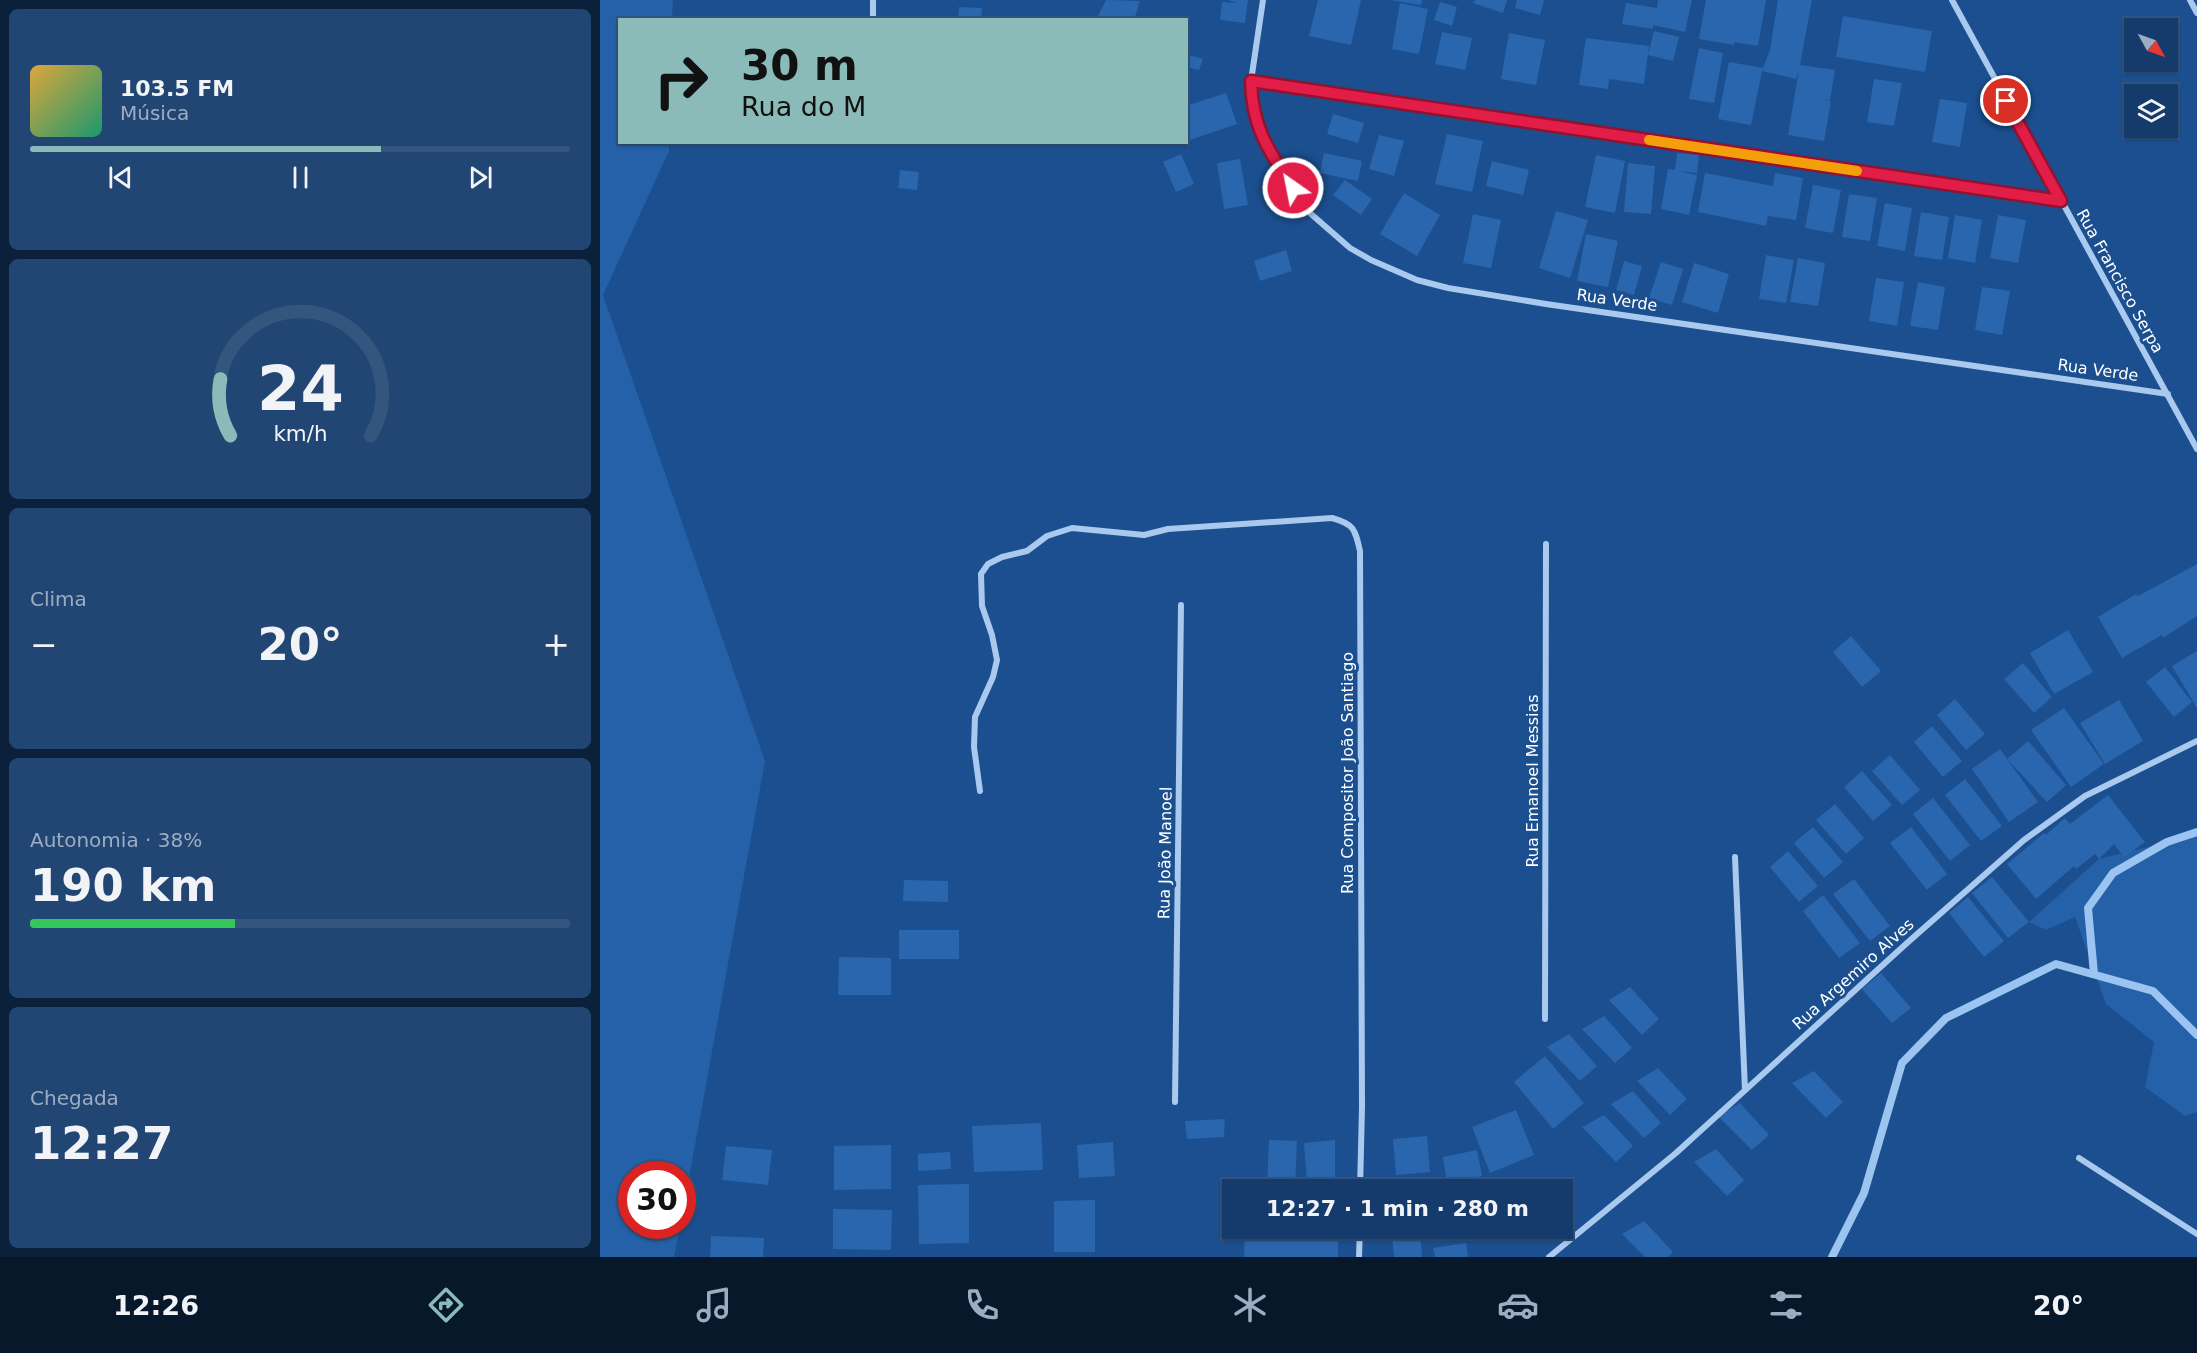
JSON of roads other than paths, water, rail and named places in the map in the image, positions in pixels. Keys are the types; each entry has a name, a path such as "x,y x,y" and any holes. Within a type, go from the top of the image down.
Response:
{"street":[{"path":"873,0 873,18"},
{"name":"Rua Verde","path":"1263,0 1251,81 1252,104 1266,146 1311,214 1350,248 1371,260 1417,280 1448,288 2168,394"},
{"name":"Rua Francisco Serpa","path":"1952,0 2197,449"},
{"path":"2190,0 2197,13"},
{"path":"1251,81 2061,201"},
{"name":"Rua Compositor João Santiago","path":"980,791 975,747 975,717 993,677 996,660 992,635 982,606 981,574 988,564 1002,557 1027,550 1047,537 1072,528 1144,535 1168,529 1332,518 1347,522 1355,531 1360,551 1362,1083 1360,1179"},
{"name":"Rua Emanoel Messias","path":"1545,1019 1546,544"},
{"name":"Rua João Manoel","path":"1175,1102 1181,605"},
{"name":"Rua Argemiro Alves","path":"1549,1257 1676,1153 2024,840 2085,796 2197,741"},
{"path":"1735,857 1745,1090"},
{"path":"2079,1158 2197,1234"},
{"path":"1359,1257 1360,1239"}],"waterway":[{"path":"2094,974 2088,908 2113,873 2167,842 2197,832"},
{"path":"1832,1257 1864,1193 1902,1063 1946,1018 2056,964 2153,991 2197,1035"}]}
